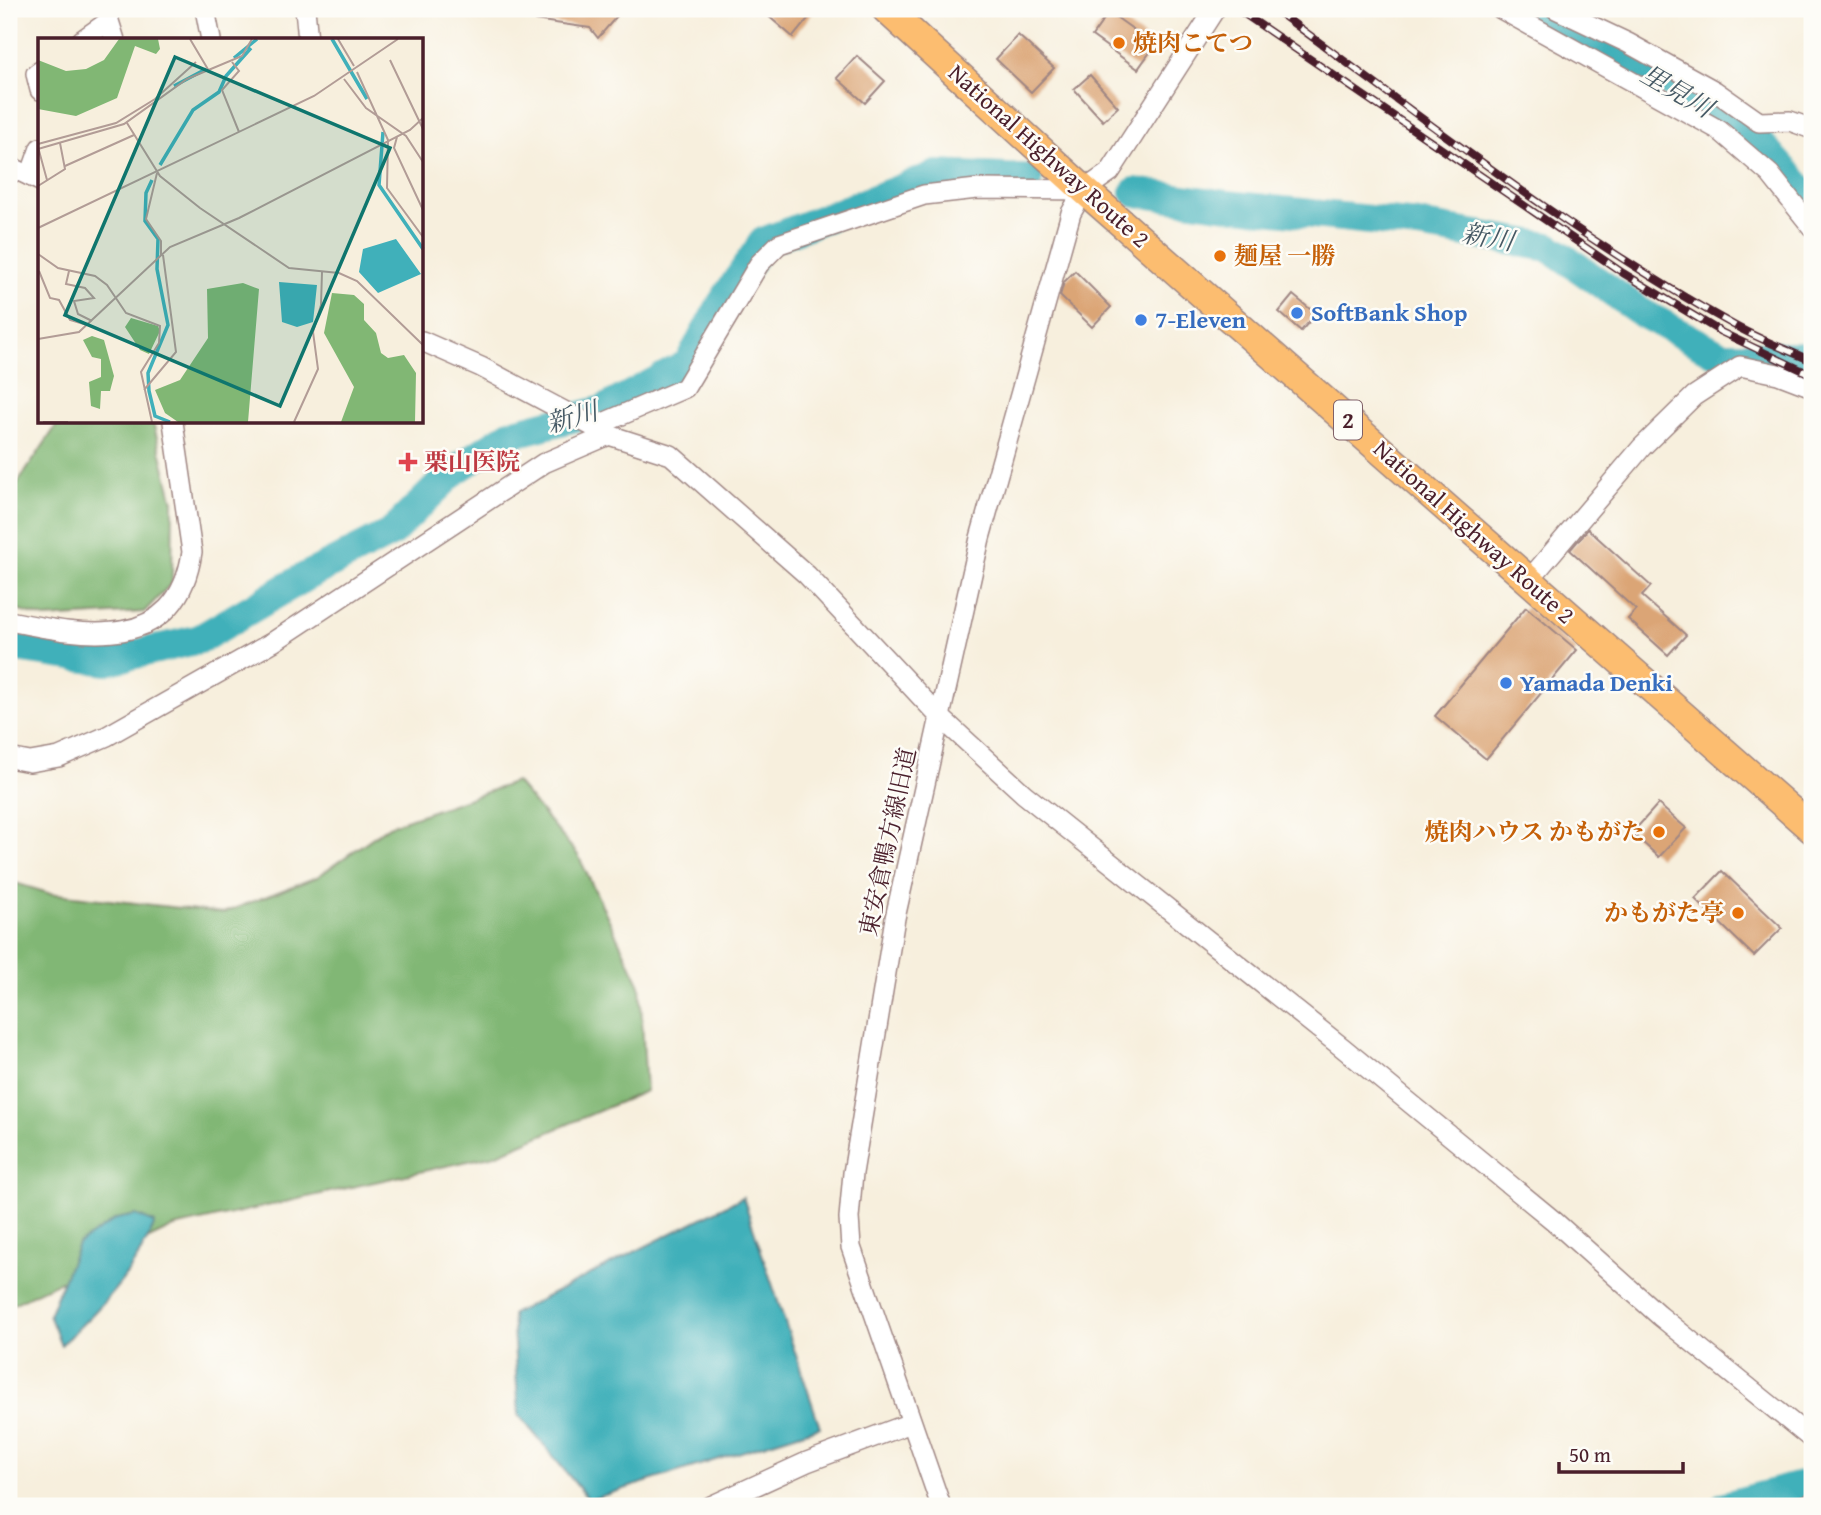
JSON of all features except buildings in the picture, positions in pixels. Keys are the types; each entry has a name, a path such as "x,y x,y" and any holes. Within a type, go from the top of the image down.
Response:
{"highway":[{"name":"National Highway Route 2","path":"886,9 1084,190 1812,830"}],"street":[{"path":"205,9 211,38"},
{"path":"305,9 308,38"},
{"path":"1501,9 1719,131 1770,174 1812,227"},
{"path":"1556,9 1628,43 1714,91 1759,122 1790,121 1812,130"},
{"path":"84,38 105,15 114,38"},
{"path":"9,758 30,762 58,757 107,736 273,642 544,463 685,388 760,264 779,244 924,195 977,189 1084,190 1110,172 1210,16"},
{"path":"9,166 35,178 38,160"},
{"name":"東安倉鴨方線旧道","path":"941,1506 851,1247 849,1218 853,1174 895,918 979,538 1071,213 1084,190"},
{"path":"424,342 603,431 670,455 807,575 939,716 1024,794 1343,1048 1554,1221 1660,1316 1812,1439"},
{"path":"1529,580 1642,447 1694,396 1740,366 1778,374 1812,387"},
{"path":"9,621 73,634 124,632 159,618 184,582 192,552 173,424"},
{"path":"711,1506 807,1462 911,1423"},
{"path":"1802,1506 1812,1503"}],"green space":[{"path":"58,424 154,424 173,502 172,583 144,612 45,618 9,608 9,496"},
{"path":"516,782 578,855 640,985 646,1091 495,1155 174,1227 9,1306 9,881 48,893 223,913 317,877 389,826"}],"water":[{"path":"743,1197 820,1427 589,1500 519,1415 512,1314"},
{"path":"136,1215 155,1223 137,1259 103,1304 61,1345 49,1315 78,1244 116,1219"}],"waterway":[{"name":"里見川","path":"1521,9 1682,89 1712,108 1766,150 1812,202"},
{"name":"新川","path":"9,647 106,661 200,639 303,578 391,533 454,471 510,434 603,410 688,364 722,303 763,242 937,175 1028,179"},
{"name":"新川","path":"1135,192 1227,205 1418,225 1549,247 1644,314 1722,356 1812,356"},
{"path":"1725,1506 1812,1483"}],"railway":[{"path":"1237,9 1623,273 1721,332 1812,375"},
{"path":"1274,9 1497,173 1612,252 1740,328 1812,361"}],"place":[{"name":"焼肉こてつ","path":"1119,43"},
{"name":"麺屋 一勝","path":"1220,256"},
{"name":"SoftBank Shop","path":"1297,313"},
{"name":"7-Eleven","path":"1141,320"},
{"name":"栗山医院","path":"408,462"},
{"name":"Yamada Denki","path":"1506,683"},
{"name":"焼肉ハウス かもがた","path":"1659,832"},
{"name":"かもがた亭","path":"1738,913"}]}
